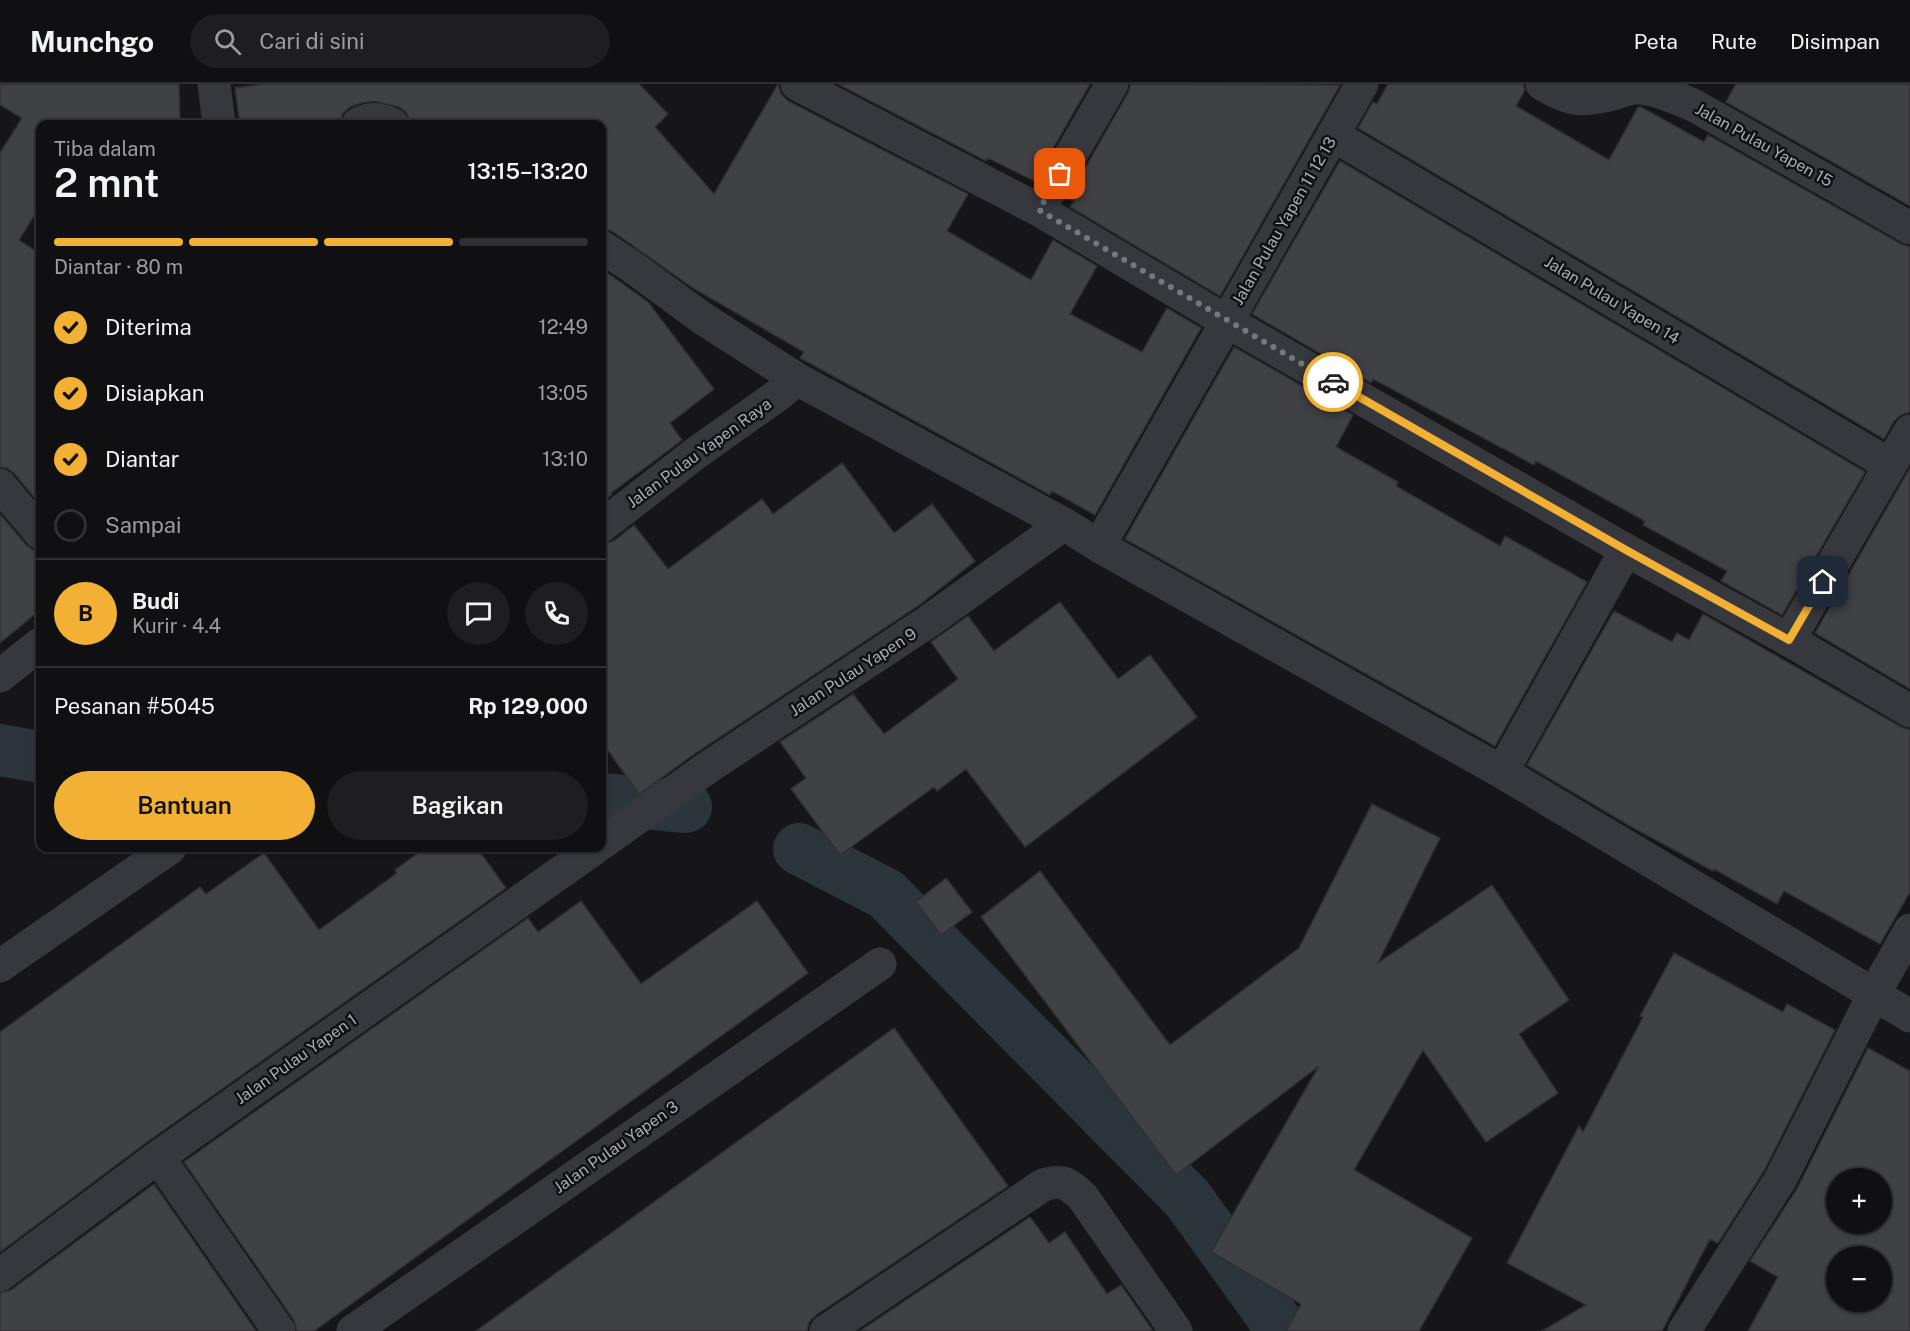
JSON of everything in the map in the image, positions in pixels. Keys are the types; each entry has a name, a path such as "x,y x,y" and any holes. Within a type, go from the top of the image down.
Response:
{"street":[{"path":"214,84 218,120"},
{"path":"797,84 1039,210 1226,321 1910,711"},
{"path":"1039,210 1112,84"},
{"name":"Jalan Pulau Yapen 11 12 13","path":"1099,546 1362,84"},
{"name":"Jalan Pulau Yapen 15","path":"1542,84 1576,100 1595,99 1637,88 1667,94 1695,106 1910,228"},
{"name":"Jalan Pulau Yapen 14","path":"1333,135 1890,465"},
{"path":"606,250 702,318 796,379 1064,524 1099,546 1502,772 1910,1016"},
{"name":"Jalan Pulau Yapen Raya","path":"606,523 696,453 778,395 796,379"},
{"path":"1789,640 1910,430"},
{"path":"0,485 36,528"},
{"name":"Jalan Pulau Yapen 9","path":"606,840 707,768 929,621 1064,524"},
{"path":"1502,772 1626,550"},
{"path":"0,966 164,852"},
{"name":"Jalan Pulau Yapen 1","path":"0,1275 158,1157 589,852"},
{"path":"1684,1331 1780,1180 1874,994 1910,930"},
{"name":"Jalan Pulau Yapen 3","path":"353,1331 880,964"},
{"path":"158,1157 279,1331"},
{"path":"837,1328 1043,1185 1058,1180 1070,1185 1082,1196 1176,1331"}],"building":[{"path":"0,84 179,84 180,120 36,120 36,212 19,240 36,251 36,499 14,473 7,468 0,467 0,153 22,118 0,105"},
{"path":"263,84 639,84 668,114 655,127 714,194 778,84 781,94 788,101 968,194 947,231 1031,280 1053,240 1097,266 1070,314 1142,352 1167,308 1201,328 1095,515 1052,491 1050,495 800,358 804,352 693,288 612,231 606,230 606,120 410,120 406,112 399,107 375,101 350,107 341,118 239,120 235,88"},
{"path":"838,84 1090,84 1034,181 988,158 986,161"},
{"path":"1131,84 1340,85 1220,296 1070,207 1074,201 1068,198"},
{"path":"1388,84 1523,84 1525,90 1516,106 1609,160 1638,107 1641,107 1704,142 1708,135 1910,247 1910,412 1894,421 1884,439 1358,128 1373,102 1377,104"},
{"path":"1736,84 1910,84 1910,206 1726,102"},
{"path":"1340,161 1865,472 1782,615 1721,581 1727,571 1643,525 1645,521 1536,461 1534,465 1373,379 1371,383 1252,314"},
{"path":"606,272 648,302 714,389 670,423 682,440 606,499"},
{"path":"1234,347 1353,415 1336,447 1398,482 1396,486 1500,546 1505,536 1587,582 1495,746 1125,539"},
{"path":"842,463 894,533 932,504 975,561 918,606 697,752 639,794 606,748 606,543 614,541 634,525 668,569 762,499 773,514"},
{"path":"1910,468 1910,689 1815,633"},
{"path":"0,514 26,545 36,550 36,613 0,643"},
{"path":"1060,602 1118,679 1150,655 1197,717 1025,847 966,769 937,791 934,787 840,855 791,789 806,778 780,742 853,694 884,734 958,679 931,642 968,616 994,651"},
{"path":"1614,611 1672,642 1677,633 1689,640 1703,614 1910,730 1910,892 1880,944 1784,891 1777,904 1630,826 1527,765"},
{"path":"1372,804 1440,838 1378,963 1492,885 1569,1000 1519,1034 1558,1093 1486,1142 1423,1050 1354,1170 1472,1238 1419,1331 1286,1331 1301,1304 1211,1252 1319,1066 1176,1175 981,917 1040,871 1170,1045 1299,948"},
{"path":"420,852 480,852 506,888 147,1142 0,1252 0,1032 200,887 206,894 264,853 319,930 397,873 395,870"},
{"path":"946,878 972,912 941,935 916,902"},
{"path":"581,901 641,984 757,901 808,973 314,1331 297,1331 294,1320 184,1162 528,918 538,932"},
{"path":"1674,953 1783,1012 1787,1004 1835,1030 1764,1171 1718,1243 1710,1239 1662,1331 1542,1331 1586,1305 1507,1263 1579,1126 1583,1132"},
{"path":"894,1028 1008,1186 816,1315 809,1322 807,1331 476,1331"},
{"path":"1868,1048 1910,1071 1910,1331 1748,1331 1778,1277 1750,1261 1797,1189"},
{"path":"154,1184 256,1331 0,1331 0,1293 11,1290"},
{"path":"1030,1217 1049,1243 1065,1232 1107,1294 1121,1285 1153,1331 860,1331"}],"waterway":[{"path":"0,750 36,756"},
{"path":"606,799 686,807"},
{"path":"799,849 886,894 1187,1198 1283,1331"}],"way so far":[{"path":"1060,174 1039,210 1333,382"}],"route":[{"path":"1333,382 1626,550 1789,640 1823,582"}]}
